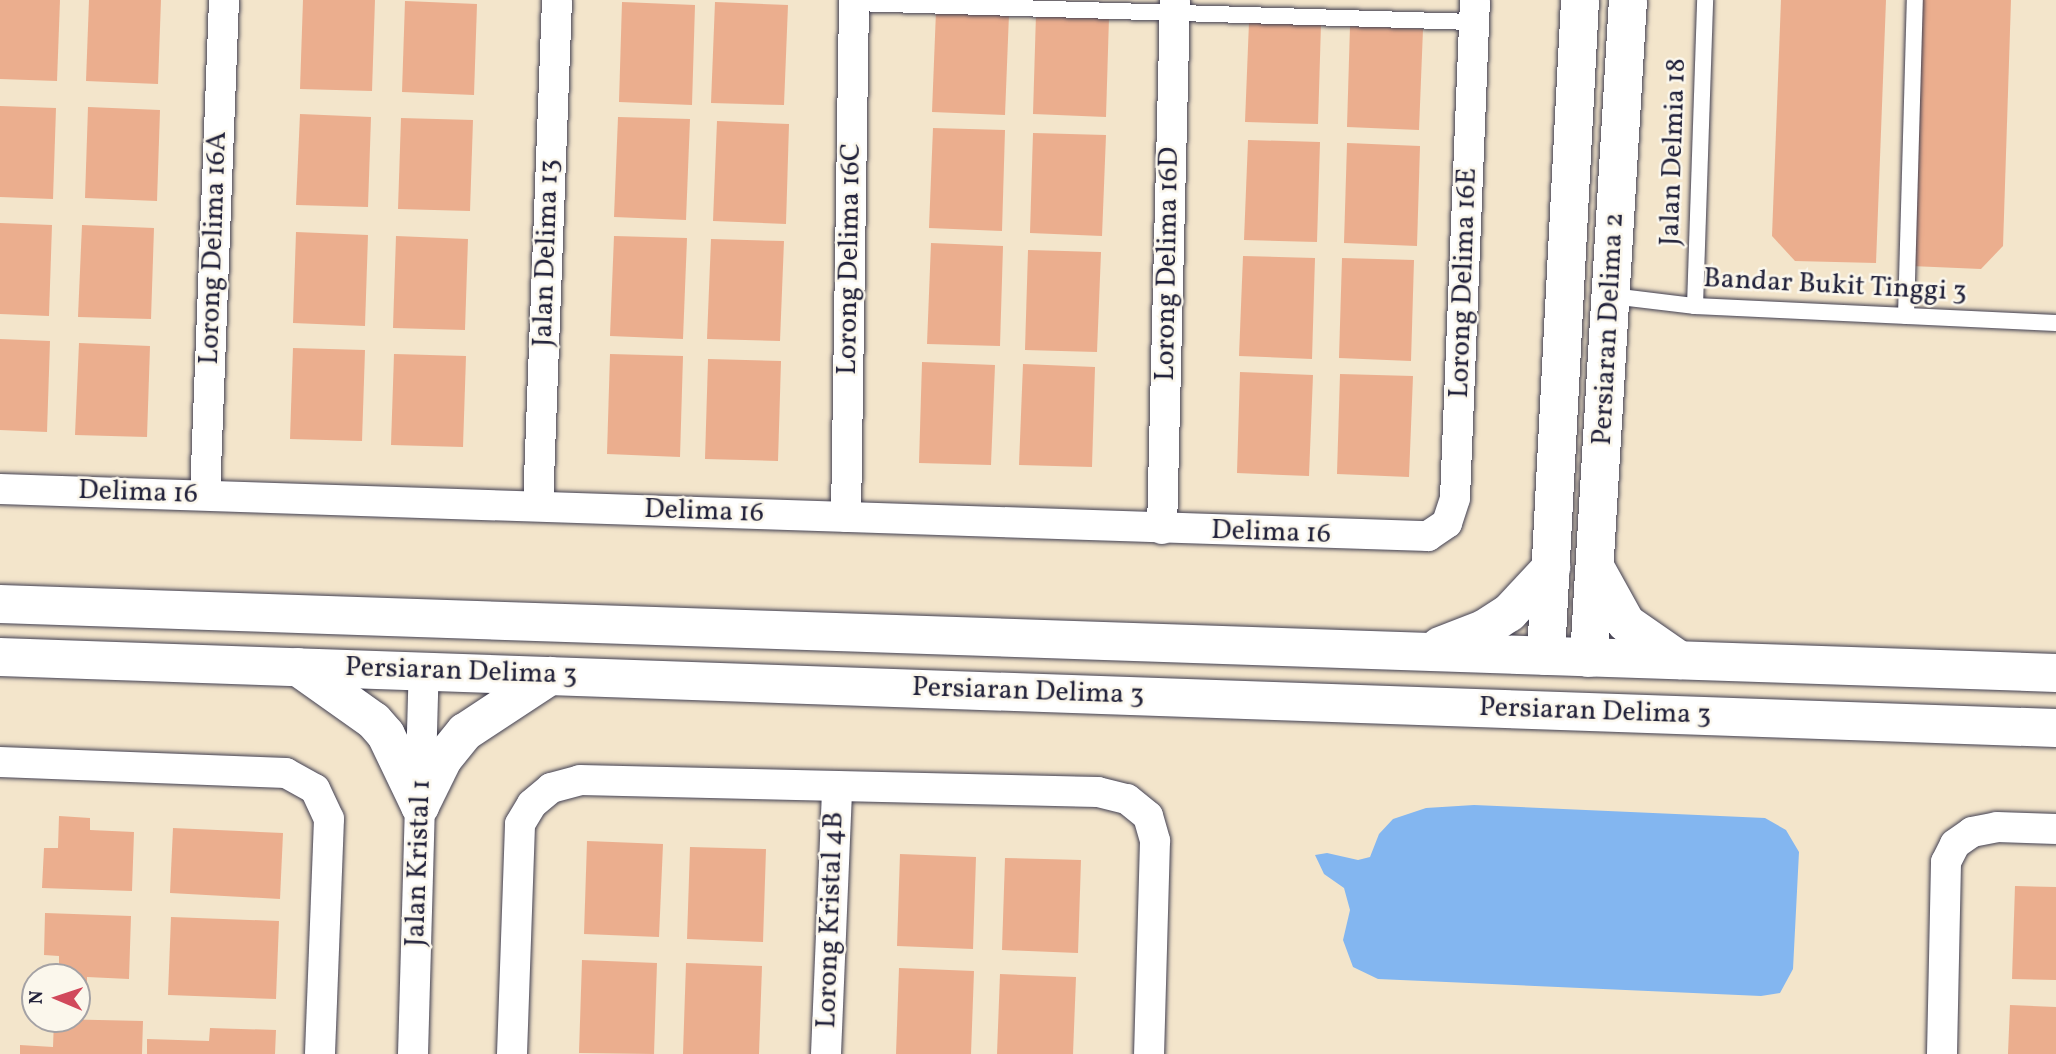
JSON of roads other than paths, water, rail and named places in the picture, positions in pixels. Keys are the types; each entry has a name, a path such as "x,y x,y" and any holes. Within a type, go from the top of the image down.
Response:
{"street":[{"name":"Lorong Delima 16A","path":"205,495 224,0"},
{"name":"Jalan Delima 13","path":"538,506 557,0"},
{"name":"Persiaran Delima 2","path":"1567,662 1551,568 1580,0"},
{"name":"Persiaran Delima 2","path":"1567,662 1595,567 1628,0"},
{"name":"Lorong Delima 16C","path":"846,517 855,1"},
{"name":"Lorong Delima 16D","path":"1162,529 1174,7"},
{"name":"Lorong Delima 16E","path":"1409,538 1428,536 1447,523 1455,498 1474,11"},
{"name":"Delima 16","path":"0,489 1409,538"},
{"path":"1595,567 1626,623 1679,660"},
{"path":"1425,652 1484,629 1509,613 1551,568"},
{"name":"Persiaran Delima 3","path":"0,604 1425,652 1567,662 1679,660 2056,673"},
{"path":"377,617 424,671 473,620"},
{"name":"Persiaran Delima 3","path":"0,657 2056,728"},
{"path":"1519,709 1567,662 1618,712"},
{"path":"298,667 374,721 386,735 420,806"},
{"name":"Jalan Kristal 1","path":"413,1054 424,671"},
{"path":"420,806 443,759 465,732 550,676"},
{"path":"0,762 286,773 315,789 329,820 320,1054"},
{"path":"512,1054 520,824 532,804 551,788 580,780 1098,792 1127,799 1148,816 1156,841 1149,1054"},
{"name":"Lorong Kristal 4B","path":"826,1054 837,786"},
{"path":"1942,1054 1946,862 1955,844 1972,832 1997,827 2056,829"}],"lane":[{"name":"Jalan Delmia 18","path":"1695,306 1705,0"},
{"path":"1906,316 1915,0"},
{"path":"855,1 1474,11"},
{"name":"Bandar Bukit Tinggi 3","path":"1612,296 1695,306 2056,323"}],"water":[{"path":"1474,805 1765,818 1786,830 1799,852 1793,969 1780,993 1761,996 1378,979 1353,967 1343,940 1350,910 1344,888 1324,874 1315,855 1327,853 1358,860 1370,857 1379,834 1393,819 1426,808"}]}
